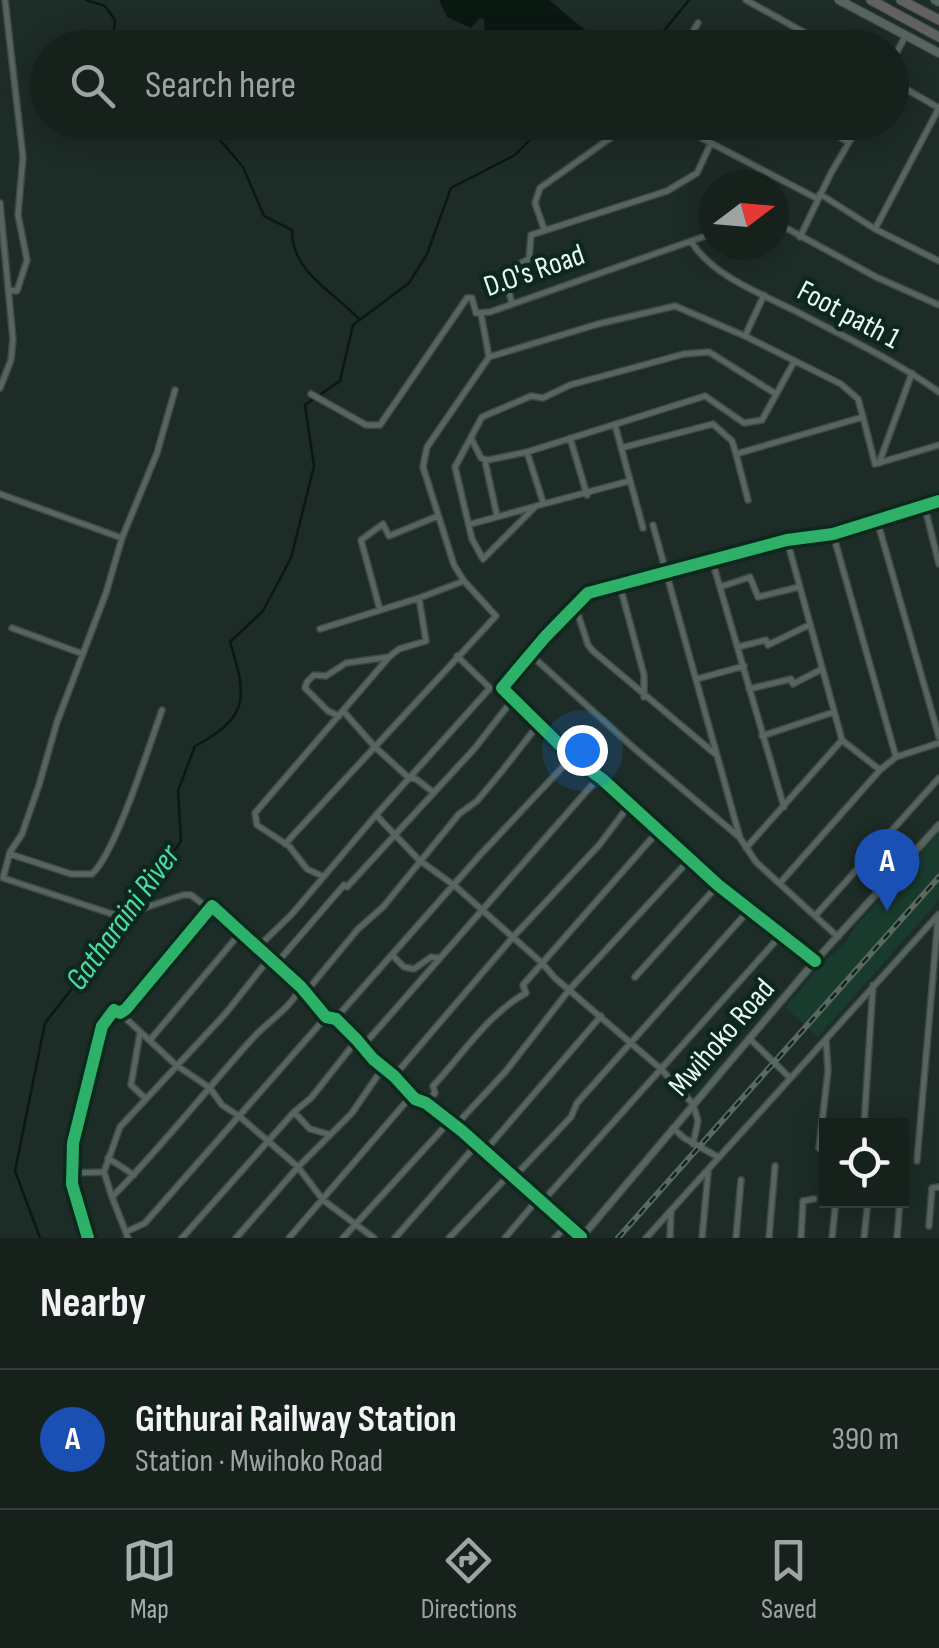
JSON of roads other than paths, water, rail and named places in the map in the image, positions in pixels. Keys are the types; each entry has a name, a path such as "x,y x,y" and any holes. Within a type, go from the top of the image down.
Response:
{"highway":[{"path":"870,0 939,37"},
{"path":"901,0 939,19"}],"main road":[{"path":"839,0 896,30"},
{"path":"909,37 939,53"}],"street":[{"path":"5,0 23,157 18,215 27,260 21,287 8,290"},
{"path":"746,0 800,30"},
{"path":"694,30 698,23"},
{"path":"875,229 939,108 909,90"},
{"path":"544,229 535,203 540,188 608,140"},
{"path":"708,140 939,262"},
{"path":"800,237 848,142 845,140"},
{"path":"512,304 504,271 529,258 528,240 544,229 667,191 697,173 712,142"},
{"path":"0,203 13,350 0,388"},
{"path":"789,230 939,305"},
{"name":"D.O's Road","path":"311,394 366,425 380,425 467,298 472,298 476,312 482,314 699,238"},
{"name":"Foot path 1","path":"691,240 702,257 764,295 912,373 939,392"},
{"path":"745,336 764,295"},
{"path":"285,844 496,616 454,565 423,467 427,447 489,357 667,306 679,307 847,388 858,399 875,464 939,445"},
{"path":"0,307 10,313"},
{"path":"482,314 489,357"},
{"path":"539,505 483,559 476,550 454,467 482,417 531,396 543,398 570,384 699,352 720,358 776,394"},
{"path":"485,460 527,452 705,396 752,424 762,420 794,362"},
{"path":"879,463 912,373"},
{"path":"175,390 157,453 122,538 22,834 1,877 112,914 138,910 184,894 215,908 412,1095 477,1144 581,1237"},
{"path":"736,454 864,416"},
{"path":"621,448 713,424 732,441 748,500"},
{"path":"615,425 642,528"},
{"path":"471,438 485,460 497,516"},
{"path":"570,438 587,494"},
{"path":"527,452 539,505"},
{"path":"470,524 629,481"},
{"path":"0,494 122,538"},
{"path":"815,962 718,885 572,757 502,688 588,593 787,540 833,534 939,501"},
{"path":"924,504 939,564"},
{"path":"380,610 361,540 383,524 389,536 438,516"},
{"path":"779,884 880,770 896,757 939,740 877,520"},
{"path":"653,525 740,838 756,862 838,937"},
{"path":"833,534 896,757"},
{"path":"787,540 842,740 880,770"},
{"path":"712,560 784,807"},
{"path":"720,586 750,576 758,597 800,587"},
{"path":"320,629 464,581"},
{"path":"620,586 644,675 644,697"},
{"path":"322,876 307,869 285,844 257,825 255,813 389,657 399,649 426,641 419,598"},
{"path":"575,604 588,645 644,697 717,754"},
{"path":"738,648 766,640 768,644 809,625"},
{"path":"12,628 83,654"},
{"path":"257,948 292,914 490,686 457,656"},
{"path":"532,656 634,750 740,838"},
{"path":"389,657 346,663 326,676 314,675 308,679 306,688 328,711 341,713 409,778 433,792"},
{"path":"697,679 744,666"},
{"path":"749,689 790,680 793,684 822,669"},
{"path":"326,1016 144,1223 127,1235 104,1172 120,1127 475,748 512,700"},
{"path":"10,854 71,874 92,874 117,830 162,710"},
{"path":"762,736 834,712"},
{"path":"112,1197 255,1036 294,1000 358,929 384,908 419,860 476,800 538,725"},
{"path":"746,848 842,740"},
{"path":"336,1019 572,757"},
{"path":"362,1047 599,777"},
{"path":"816,916 939,778"},
{"path":"394,1076 600,844 630,804"},
{"path":"376,815 419,860 455,886 661,1069 693,1104 698,1121 693,1144"},
{"name":"Mwihoko Road","path":"581,1237 815,962 939,825"},
{"path":"426,1103 434,1092 433,1086 458,1056 514,1000 526,993 523,985 659,830"},
{"path":"342,1238 506,1071 569,990 690,859"},
{"path":"635,976 718,885"},
{"path":"120,1013 208,908"},
{"path":"450,1238 571,1117 577,1103 749,910"},
{"path":"646,1238 938,914"},
{"path":"917,1160 938,914"},
{"path":"150,1040 240,932"},
{"path":"505,1238 781,935"},
{"path":"392,955 414,969 430,957 441,958"},
{"path":"865,1118 873,985"},
{"path":"88,1238 73,1194 73,1144 102,1026 114,1010 176,1065 210,1088 222,1105 298,1168 323,1200 374,1238"},
{"path":"484,1152 602,1016"},
{"path":"140,1033 131,1082 145,1098"},
{"path":"749,1038 790,1078"},
{"path":"818,1148 828,1071 826,1039"},
{"path":"182,1238 294,1112 311,1098 357,1040"},
{"path":"236,1238 352,1113 386,1069"},
{"path":"289,1238 412,1095"},
{"path":"294,1112 310,1129 329,1134"},
{"path":"673,1128 718,1157"},
{"path":"395,1238 477,1144"},
{"path":"108,1158 134,1175"},
{"path":"769,1238 775,1166"},
{"path":"702,1238 708,1170"},
{"path":"72,1173 104,1172"},
{"path":"736,1238 741,1180"},
{"path":"928,1226 932,1188 939,1187"},
{"path":"801,1238 804,1201 814,1199"},
{"path":"832,1238 835,1208"},
{"path":"864,1238 867,1208"},
{"path":"897,1238 899,1208"},
{"path":"670,1238 672,1211"},
{"path":"555,1238 567,1224"}],"waterway":[{"path":"86,0 105,6 115,20 114,30"},
{"name":"Gatharaini River","path":"665,30 689,0"},
{"path":"220,140 243,167 264,216 292,230 294,245 306,269 359,319"},
{"name":"Gatharaini River","path":"321,394 340,381 353,325 409,283 427,254 451,188 515,155 530,140"},
{"name":"Gatharaini River","path":"135,908 181,841 178,791 195,746 226,725 240,703 239,677 230,642 263,611 291,558 314,466 305,405 312,400"},
{"name":"Gatharaini River","path":"40,1238 15,1171 45,1023 130,914"}],"railway":[{"path":"618,1238 939,877"}],"place":[{"name":"Githurai Railway Station","path":"887,911"}]}
